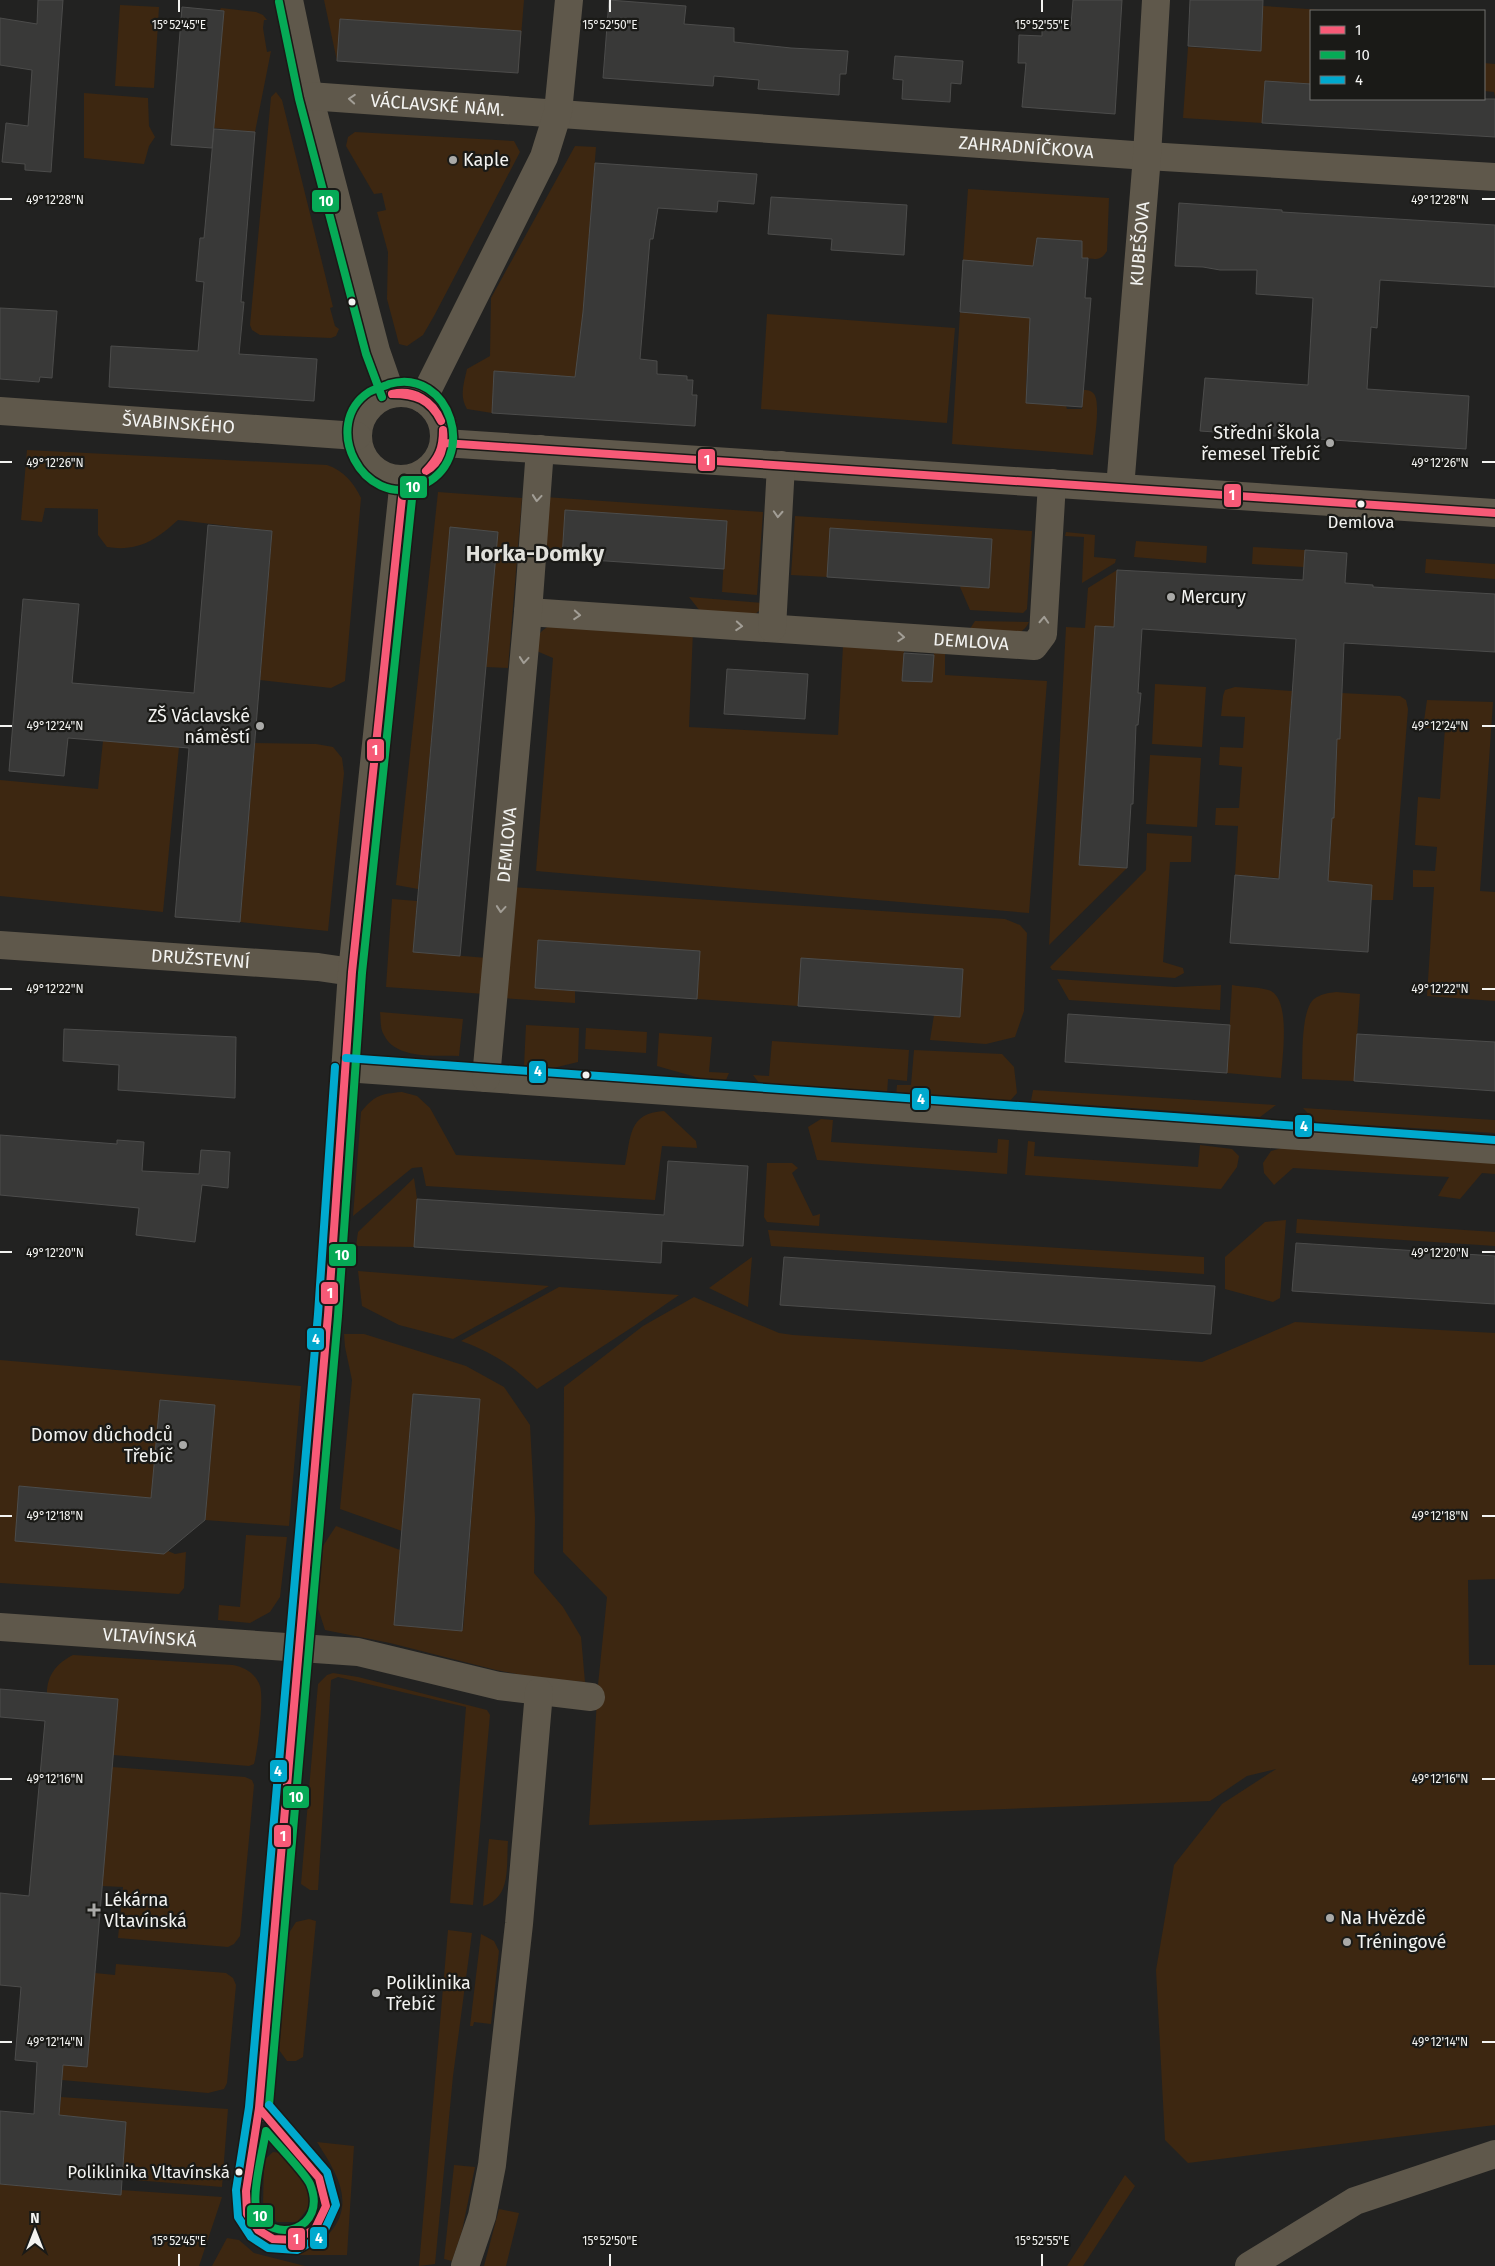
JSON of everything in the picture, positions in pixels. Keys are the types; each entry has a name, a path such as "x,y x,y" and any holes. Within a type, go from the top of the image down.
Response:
{"street":[{"path":"283,0 289,0 309,96 376,351 391,394"},
{"path":"423,399 544,157 558,112 569,0"},
{"name":"KUBEŠOVA","path":"1120,488 1148,156 1156,0"},
{"name":"VÁCLAVSKÉ NÁM.","path":"309,96 558,112"},
{"name":"ZAHRADNÍČKOVA","path":"558,112 1148,156 1495,177"},
{"path":"408,393 423,399 436,410 441,420 444,443 434,464 426,472 404,479 393,479 372,469 364,460 359,450 357,436 362,416 377,400 391,394 408,393"},
{"name":"ŠVABINSKÉHO","path":"0,411 357,436"},
{"path":"444,443 1495,513"},
{"name":"DEMLOVA","path":"486,1078 528,612 540,449"},
{"path":"772,628 781,465"},
{"path":"259,2108 328,1315 352,972 404,479"},
{"name":"DEMLOVA","path":"528,612 1034,646 1043,634 1052,483"},
{"name":"DRUŽSTEVNÍ","path":"0,945 318,967 352,972"},
{"path":"346,1068 1495,1150"},
{"name":"VLTAVÍNSKÁ","path":"0,1627 358,1652 498,1686 539,1692 591,1696"},
{"path":"465,2266 482,2216 492,2165 519,1924 539,1692"},
{"path":"1249,2266 1354,2201 1495,2154"}],"shaded area":[{"path":"324,0 524,0 518,73 337,61"},
{"path":"120,5 159,7 154,88 115,86"},
{"path":"1263,6 1323,10 1310,10 1310,84 1265,81 1262,123 1183,118 1188,47 1261,51"},
{"path":"221,8 256,12 263,15 267,20 264,20 263,28 267,52 271,51 255,132 214,128 224,11 220,10"},
{"path":"1485,63 1495,64 1495,97 1494,92 1485,91"},
{"path":"276,92 282,100 333,307 330,308 335,326 339,329 336,336 331,338 260,335 252,330 250,325 271,97"},
{"path":"84,93 148,98 149,126 155,137 149,146 144,164 84,158"},
{"path":"355,132 514,141 520,152 423,335 407,346 399,344 387,299 388,252 377,212 386,210 382,193 374,194 346,146 348,137"},
{"path":"575,146 596,147 583,312 575,377 494,371 492,413 467,409 463,394 467,369 490,356 491,298"},
{"path":"968,189 1109,198 1107,251 1102,257 1096,259 1082,258 1082,241 1037,238 1036,255 1034,255 1026,403 1066,406 1067,409 1082,409 1083,390 1092,392 1097,406 1093,455 952,444 960,312 1006,316 1009,291 963,260"},
{"path":"767,314 955,328 947,423 761,409"},
{"path":"27,450 327,465 338,470 351,482 361,498 345,681 331,688 260,680 272,531 178,520 146,543 128,548 118,548 107,547 98,535 98,509 45,508 42,522 21,520"},
{"path":"438,492 522,498 508,668 486,667 498,532 450,527 418,889 396,885"},
{"path":"545,497 763,512 757,595 722,592 726,521 565,510 562,558 540,557"},
{"path":"795,516 1032,531 1027,609 1023,613 970,610 960,587 992,539 831,528 827,577 791,575"},
{"path":"1066,532 1095,535 1094,557 1116,559 1115,563 1082,583 1084,537 1065,536"},
{"path":"1136,541 1207,546 1206,563 1134,557"},
{"path":"1253,547 1305,550 1304,567 1252,564"},
{"path":"1426,559 1495,564 1495,579 1425,573"},
{"path":"1117,570 1114,627 1095,626 1079,865 1127,868 1049,945 1066,627 1085,628 1088,588"},
{"path":"689,597 763,603 760,610 754,615 704,616"},
{"path":"975,621 1029,622 1024,629 1010,636 966,635"},
{"path":"554,623 693,631 689,727 838,735 843,646 904,651 902,681 932,682 934,653 945,654 945,675 1047,681 1029,913 536,871 553,658 532,649 540,633"},
{"path":"1155,684 1206,687 1202,747 1152,744"},
{"path":"1235,687 1292,691 1279,878 1235,875 1238,826 1215,825 1216,808 1239,808 1242,767 1219,765 1220,747 1243,748 1245,717 1221,716 1225,690"},
{"path":"1341,693 1400,696 1406,700 1408,709 1393,900 1371,900 1372,885 1328,881 1332,818 1334,818 1337,739 1340,738"},
{"path":"1427,700 1493,702 1480,891 1495,892 1495,1001 1427,996 1434,887 1413,887 1413,870 1435,871 1437,847 1415,845 1418,797 1440,799 1445,728 1423,728"},
{"path":"103,741 179,747 163,912 0,896 0,780 98,789"},
{"path":"255,743 316,744 333,747 342,758 344,773 328,931 240,922"},
{"path":"1150,755 1201,758 1197,827 1146,824"},
{"path":"1147,833 1192,836 1191,862 1170,862 1163,962 1183,968 1184,973 1175,978 1052,970 1050,967 1146,870"},
{"path":"511,887 1005,919 1020,925 1027,933 1024,1011 1015,1037 986,1044 930,1040 934,1015 962,969 801,958 798,1006 697,999 700,952 538,940 535,988 575,991 575,1003 502,998"},
{"path":"392,899 417,901 413,952 488,958 485,994 386,987"},
{"path":"1057,979 1175,987 1221,985 1220,1010 1069,1000"},
{"path":"1232,985 1271,991 1277,997 1281,1006 1284,1031 1281,1078 1227,1073"},
{"path":"1327,993 1360,994 1354,1081 1302,1079 1306,1014 1314,999"},
{"path":"380,1012 463,1019 459,1056 428,1056 398,1049 390,1043 383,1033"},
{"path":"526,1025 579,1028 578,1062 549,1069 524,1066"},
{"path":"586,1028 647,1032 646,1053 585,1049"},
{"path":"659,1033 712,1037 709,1072 729,1073 726,1080 717,1083 657,1066"},
{"path":"772,1041 909,1050 907,1081 888,1079 887,1095 769,1087 759,1083 753,1075 769,1076"},
{"path":"914,1050 1002,1054 1014,1067 1017,1093 1008,1103 896,1096 897,1085 911,1085"},
{"path":"1033,1090 1276,1105 1260,1117 1031,1101"},
{"path":"402,1092 417,1096 430,1108 456,1155 625,1165 630,1136 637,1122 644,1116 664,1111 696,1141 697,1148 662,1146 655,1200 426,1186 422,1167 412,1168 353,1216 361,1112 378,1096"},
{"path":"1303,1108 1495,1120 1495,1133 1316,1122"},
{"path":"821,1119 833,1120 831,1142 997,1153 998,1139 1009,1140 1007,1174 817,1160 808,1127"},
{"path":"1028,1141 1035,1142 1034,1156 1198,1167 1200,1145 1232,1149 1239,1156 1237,1167 1221,1189 1025,1175"},
{"path":"1282,1148 1495,1163 1495,1174 1482,1173 1460,1199 1438,1196 1449,1177 1293,1168 1274,1185 1264,1173 1263,1163 1271,1151"},
{"path":"767,1163 792,1163 798,1168 792,1173 813,1216 820,1214 819,1226 767,1222 764,1217"},
{"path":"414,1178 417,1199 414,1247 356,1246 358,1232"},
{"path":"1297,1219 1495,1232 1495,1246 1296,1233"},
{"path":"1286,1220 1280,1298 1273,1302 1225,1289 1225,1257 1265,1222"},
{"path":"768,1230 1204,1257 1204,1274 771,1246"},
{"path":"752,1257 748,1307 709,1288"},
{"path":"358,1271 549,1286 453,1339 399,1325 362,1306"},
{"path":"559,1287 679,1295 537,1389 502,1360 461,1341"},
{"path":"694,1297 779,1333 793,1335 1202,1362 1295,1322 1495,1333 1495,1579 1468,1580 1469,1665 1495,1665 1495,2125 1188,2163 1165,2140 1156,1970 1174,1865 1222,1804 1276,1769 1247,1776 1210,1801 589,1825 598,1685 607,1597 563,1552 564,1387 643,1326"},
{"path":"344,1334 364,1334 466,1366 504,1387 530,1425 535,1518 534,1573 563,1607 581,1637 585,1682 532,1677 496,1670 390,1643 325,1630 316,1602 321,1549 336,1526 400,1550 395,1625 463,1630 480,1399 413,1394 402,1531 340,1509 352,1380"},
{"path":"0,1360 301,1386 289,1526 205,1520 215,1405 160,1400 151,1498 20,1486 15,1541 164,1554 168,1551 175,1554 186,1552 184,1588 179,1594 0,1583"},
{"path":"246,1535 287,1537 280,1597 270,1612 250,1623 218,1620 219,1605 240,1607"},
{"path":"73,1655 233,1665 246,1669 256,1678 261,1692 260,1724 254,1764 249,1766 113,1755 47,1693 47,1687 54,1670"},
{"path":"333,1673 358,1677 487,1710 490,1715 473,1905 450,1903 466,1707 338,1677 331,1680 318,1890 310,1890 301,1884 318,1684 327,1675"},
{"path":"112,1767 245,1777 252,1780 254,1785 240,1936 234,1944 228,1947 118,1938 123,1887 102,1886"},
{"path":"489,1839 508,1841 507,1870 506,1880 499,1896 483,1906"},
{"path":"309,1919 316,1921 303,2057 296,2061 287,2061 279,2050 287,1936 296,1922"},
{"path":"448,1930 472,1933 453,2076 435,2264 419,2266"},
{"path":"481,1934 494,1941 499,1951 491,2024 474,2022 473,2026 470,2026"},
{"path":"116,1964 226,1973 233,1978 236,1985 227,2083 224,2089 208,2093 62,2080 63,2065 95,1973 115,1975"},
{"path":"61,2097 228,2109 222,2187 122,2179 126,2122 59,2115"},
{"path":"317,2142 354,2146 347,2255 298,2255 324,2239 335,2227 340,2214 341,2190 331,2166"},
{"path":"273,2152 283,2153 307,2184 310,2206 297,2222 277,2222 263,2205 264,2160"},
{"path":"454,2165 475,2167 462,2231 452,2261 444,2259"},
{"path":"1125,2175 1135,2186 1083,2266 1067,2266"},
{"path":"0,2184 120,2195 121,2190 222,2197 199,2266 0,2266"},
{"path":"499,2209 519,2213 506,2266 484,2266"},
{"path":"227,2238 239,2240 254,2253 305,2266 212,2266"}],"building":[{"path":"38,0 63,0 51,172 25,170 25,164 2,162 6,123 28,126 32,70 0,65 0,18 37,24"},
{"path":"609,0 686,6 684,24 734,28 734,42 848,51 846,74 840,74 839,95 758,89 759,80 714,76 713,86 603,78"},
{"path":"1073,0 1122,0 1115,114 1022,107 1026,63 1018,63 1019,35 1042,36 1042,23 1071,25"},
{"path":"1190,0 1263,0 1261,51 1188,46"},
{"path":"182,7 224,11 212,148 171,145"},
{"path":"340,19 521,31 518,73 337,61"},
{"path":"895,56 963,61 961,84 951,83 950,102 902,99 903,80 893,79"},
{"path":"1265,81 1310,84 1310,100 1495,99 1495,137 1262,123"},
{"path":"214,129 255,132 241,302 244,302 239,354 317,359 314,401 109,387 111,346 198,351 204,282 196,281 200,238 204,238"},
{"path":"595,163 757,174 754,204 718,201 717,212 658,208 653,239 650,239 640,359 657,361 657,374 687,376 687,380 693,380 692,395 697,395 695,426 492,413 494,371 575,377 583,312"},
{"path":"771,197 907,205 904,255 831,250 832,239 768,234"},
{"path":"1179,203 1282,210 1282,212 1495,225 1495,287 1380,280 1377,328 1371,327 1367,389 1469,396 1466,449 1200,431 1205,378 1308,385 1313,298 1256,294 1257,270 1220,270 1175,266"},
{"path":"1037,238 1082,241 1082,258 1088,258 1085,298 1091,298 1082,407 1026,403 1030,318 960,312 963,260 1033,266"},
{"path":"0,308 57,311 52,378 40,377 39,382 0,379"},
{"path":"565,510 727,521 724,569 562,558"},
{"path":"208,525 272,531 240,922 175,917 189,748 68,738 64,776 9,771 23,599 79,604 72,683 194,693"},
{"path":"450,527 498,532 460,956 413,952"},
{"path":"830,528 992,539 989,588 827,577"},
{"path":"1305,550 1347,553 1345,583 1373,585 1373,587 1495,594 1495,652 1344,643 1340,739 1337,739 1334,818 1332,818 1328,881 1372,885 1368,952 1230,943 1235,875 1279,879 1296,639 1142,629 1138,693 1141,693 1138,725 1136,725 1133,804 1131,804 1127,868 1079,865 1095,626 1114,627 1117,570 1303,580"},
{"path":"904,653 934,655 932,682 902,681"},
{"path":"727,669 808,674 805,719 724,714"},
{"path":"538,940 700,951 697,999 535,988"},
{"path":"801,958 963,969 960,1017 798,1006"},
{"path":"1068,1014 1230,1025 1227,1073 1065,1062"},
{"path":"64,1029 236,1037 235,1098 118,1090 119,1065 63,1061"},
{"path":"1357,1034 1495,1042 1495,1091 1354,1081"},
{"path":"0,1135 117,1144 117,1140 144,1142 142,1171 199,1174 201,1150 230,1152 228,1188 202,1185 195,1242 136,1235 139,1208 0,1195"},
{"path":"668,1161 748,1166 743,1246 662,1241 661,1263 414,1247 417,1199 664,1215"},
{"path":"1296,1243 1495,1256 1495,1304 1292,1291"},
{"path":"784,1257 1215,1286 1211,1334 780,1305"},
{"path":"413,1394 480,1399 462,1631 394,1625"},
{"name":"Domov důchodců Třebíč","path":"160,1400 215,1405 205,1520 164,1554 15,1541 19,1486 151,1498"},
{"path":"0,1689 118,1699 87,2067 63,2065 59,2115 126,2122 121,2195 0,2184 0,2111 34,2114 37,2062 15,2060 21,1987 0,1985 0,1893 29,1896 45,1721 0,1717"}],"transit line":[{"name":"10","path":"279,2 299,99 366,354 382,397"},
{"name":"10","path":"387,385 369,392 355,406 348,423 348,442 354,460 365,475 381,486 399,490 420,486 439,474 449,457 453,438 450,419 442,402 428,389 410,382 389,384"},
{"name":"1","path":"392,394 408,393 422,398 438,414 441,421"},
{"name":"1","path":"392,394 408,395 421,399 432,408 441,421"},
{"name":"1","path":"426,471 434,462 439,452 443,430"},
{"name":"1","path":"426,471 431,468 441,453 443,430"},
{"name":"1","path":"444,443 1495,513"},
{"name":"1","path":"259,2108 328,1315 352,972 404,479"},
{"name":"10","path":"269,2105 338,1316 362,973 414,480"},
{"name":"4","path":"346,1058 1495,1140"},
{"name":"4","path":"269,2105 327,2172 336,2205 322,2236 297,2250 268,2248 251,2237 238,2217 236,2190 249,2107 318,1314 335,1067"},
{"name":"1","path":"259,2108 319,2178 326,2206 315,2229 295,2240 273,2239 258,2230 247,2214 246,2191 259,2108"},
{"name":"10","path":"266,2131 310,2184 314,2200 312,2213 305,2222 296,2228 285,2230 274,2228 264,2222 257,2211 256,2184 266,2131"}],"place":[{"name":"Kaple","path":"453,160"},
{"name":"Střední škola řemesel Třebíč","path":"1330,443"},
{"name":"Demlova","path":"1361,504"},
{"name":"Mercury","path":"1171,597"},
{"name":"ZŠ Václavské náměstí","path":"260,726"},
{"name":"Domov důchodců Třebíč","path":"183,1445"},
{"name":"Lékárna Vltavínská","path":"94,1910"},
{"name":"Na Hvězdě","path":"1330,1918"},
{"name":"Tréningové","path":"1347,1942"},
{"name":"Poliklinika Třebíč","path":"376,1993"},
{"name":"Poliklinika Vltavínská","path":"239,2172"}],"district":[{"name":"Horka-Domky","path":"535,553"}]}
